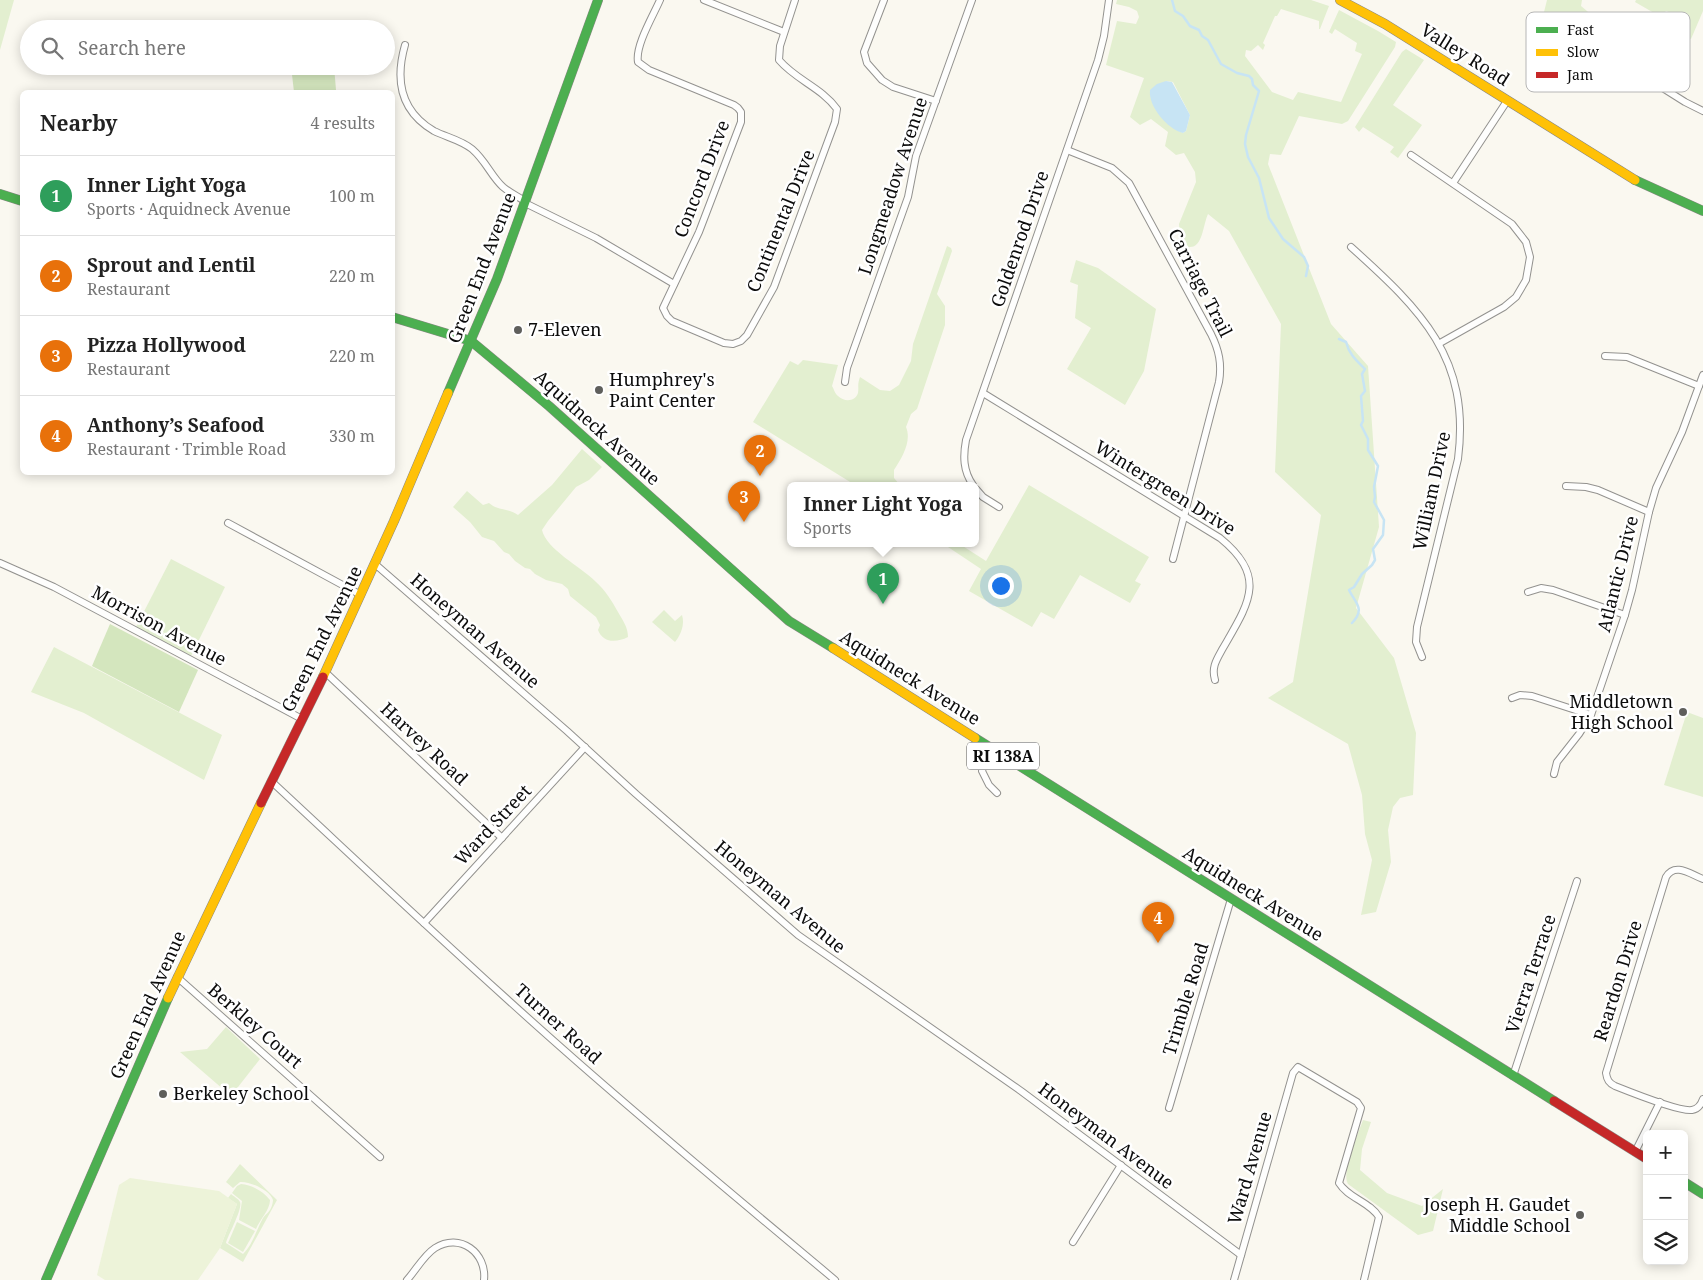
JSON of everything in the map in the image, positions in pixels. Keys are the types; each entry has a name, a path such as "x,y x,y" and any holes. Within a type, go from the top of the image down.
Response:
{"main road":[{"name":"Green End Avenue","path":"46,1280 177,977 375,564 497,278 598,0"},
{"name":"Valley Road","path":"1340,0 1385,24 1632,178 1703,211"},
{"path":"0,194 20,200"},
{"name":"Aquidneck Avenue","path":"395,318 471,341 549,406 789,621 1643,1157"},
{"path":"1688,1185 1703,1194"}],"street":[{"name":"Concord Drive","path":"660,0 642,41 637,57 638,62 649,70 734,105 738,108 741,116 741,122 699,232 674,284"},
{"path":"704,0 784,32"},
{"name":"Continental Drive","path":"674,284 663,308 666,316 672,321 706,336 733,344 741,341 747,335 774,287 835,122 837,109 830,98 788,70 779,60 780,46 795,0"},
{"path":"884,0 864,52 867,63 882,80 893,87 936,101"},
{"name":"Longmeadow Avenue","path":"845,382 848,368 912,185 914,163 972,0"},
{"name":"Goldenrod Drive","path":"972,482 966,470 964,450 966,440 1098,60 1109,0"},
{"path":"405,44 400,75 402,91 408,108 419,120 435,131 469,147 482,158 503,186 525,203 596,238 674,284"},
{"path":"1669,92 1703,111"},
{"path":"1453,183 1507,101"},
{"name":"Carriage Trail","path":"1067,150 1112,168 1129,183 1216,345 1221,370 1219,382 1173,559"},
{"path":"1411,155 1505,218 1518,230 1529,250 1530,265 1526,280 1522,289 1510,303 1440,343"},
{"name":"William Drive","path":"1351,247 1392,286 1416,312 1440,343 1455,380 1460,406 1461,438 1454,479 1417,627 1416,642 1422,657"},
{"path":"1605,356 1627,357 1699,386"},
{"name":"Atlantic Drive","path":"1554,774 1557,762 1591,715 1625,615 1656,488 1682,432 1703,376"},
{"name":"Wintergreen Drive","path":"983,393 1220,538 1242,558 1250,584 1247,605 1213,668 1215,680"},
{"path":"1566,486 1598,490 1649,512"},
{"path":"979,492 1000,507"},
{"path":"228,523 360,595"},
{"name":"Morrison Avenue","path":"0,563 54,587 302,719"},
{"name":"Honeyman Avenue","path":"375,564 798,935 1021,1091 1241,1255"},
{"path":"1528,592 1541,588 1553,590 1625,615"},
{"name":"Harvey Road","path":"324,672 502,838"},
{"path":"1512,698 1520,695 1532,696 1591,715"},
{"name":"Ward Street","path":"424,923 585,747"},
{"path":"991,748 982,771 989,784 997,793"},
{"name":"Turner Road","path":"271,781 424,923 627,1105 834,1280"},
{"name":"Reardon Drive","path":"1703,879 1679,869 1669,872 1666,877 1606,1073 1606,1079 1615,1086 1660,1102 1695,1110 1703,1100"},
{"name":"Vierra Terrace","path":"1513,1076 1578,881"},
{"name":"Trimble Road","path":"1169,1108 1231,899"},
{"name":"Berkley Court","path":"177,977 380,1157"},
{"name":"Ward Avenue","path":"1234,1280 1293,1073 1298,1067 1358,1102 1361,1108 1339,1183 1379,1217 1364,1280"},
{"path":"1635,1152 1660,1102"},
{"path":"1073,1242 1121,1166"},
{"path":"408,1280 431,1251 440,1245 451,1242 465,1245 477,1254 484,1266 484,1280"}],"green space":[{"path":"0,0 14,0 0,50"},
{"path":"1117,0 1311,0 1329,6 1320,29 1319,21 1281,9 1277,16 1275,16 1263,43 1265,45 1263,50 1258,45 1251,51 1246,50 1245,56 1272,92 1293,100 1298,92 1341,102 1362,54 1355,51 1357,43 1335,29 1332,34 1329,32 1339,10 1396,42 1395,47 1348,121 1342,124 1299,116 1281,155 1270,154 1268,164 1331,324 1368,366 1379,527 1356,608 1394,658 1416,733 1413,795 1400,798 1393,807 1388,830 1391,862 1376,912 1361,915 1372,860 1365,834 1362,795 1348,744 1268,698 1293,682 1321,515 1275,472 1281,324 1229,231 1208,214 1198,243 1189,247 1182,245 1179,224 1196,182 1195,172 1184,153 1176,155 1165,146 1168,132 1151,119 1140,125 1130,117 1144,78 1106,65 1117,21 1136,24 1139,17 1137,11 1116,4","holes":["1166,81 1173,82 1190,115 1186,131 1183,133 1166,121 1153,103"]},
{"path":"1547,0 1582,0 1581,6 1588,12 1544,12"},
{"path":"1636,0 1703,0 1703,11 1691,39 1690,12 1652,12 1635,2"},
{"path":"1406,49 1424,60 1393,105 1422,125 1398,158 1390,152 1394,147 1363,127 1359,132 1355,127 1402,52"},
{"path":"292,75 335,75 336,90 294,90"},
{"path":"947,246 952,251 937,294 945,306 945,325 917,409 911,414 906,427 908,432 907,444 894,470 894,478 897,482 850,482 753,422 790,361 798,365 803,360 838,365 832,386 840,398 846,400 857,396 860,377 880,390 890,391 899,385 911,361 913,344"},
{"path":"1076,260 1098,268 1156,309 1144,371 1125,405 1067,369 1091,328 1075,318 1078,285 1070,282"},
{"path":"582,449 602,467 589,480 576,487 542,530 550,544 557,551 595,581 608,596 627,630 628,637 615,641 607,640 600,634 598,630 600,625 596,617 570,596 568,589 562,584 546,580 515,561 494,541 482,537 470,522 453,507 467,491 483,505 489,503 518,515 552,485"},
{"path":"1029,485 1149,557 1135,581 1141,584 1130,603 1080,575 1054,619 1041,612 1032,627 969,591 981,569 948,547 964,547 986,561"},
{"path":"171,559 225,587 191,656 136,627"},
{"path":"664,610 675,621 682,615 682,629 675,642 652,622"},
{"path":"110,624 198,670 179,712 92,666"},
{"path":"54,647 222,735 204,780 84,713 31,692"},
{"path":"1687,712 1703,718 1703,797 1664,785"},
{"path":"226,1027 260,1059 231,1096 180,1052 207,1049"},
{"path":"1363,1120 1371,1122 1362,1149 1360,1170 1387,1193 1422,1206 1443,1189 1433,1231 1418,1235 1348,1184 1346,1178 1348,1162"},
{"path":"240,1164 277,1200 243,1262 220,1248 237,1204 228,1198 231,1194 239,1201 240,1205 226,1243 243,1254 251,1243 263,1218 270,1210 273,1200 268,1193 254,1185 240,1182 233,1188 226,1182"},
{"path":"130,1178 219,1191 237,1204 220,1248 198,1280 105,1280 97,1275 119,1185"},
{"path":"241,1184 257,1189 270,1200 256,1229 239,1220 242,1201 232,1193"},
{"path":"237,1222 255,1231 243,1252 228,1243"}],"water":[{"path":"1166,81 1172,82 1190,115 1186,131 1183,133 1165,122 1152,103 1150,90 1157,84"}],"waterway":[{"path":"1172,0 1175,11 1183,16 1190,26 1199,30 1202,36 1208,40 1221,64 1237,73 1249,76 1252,79 1253,85 1259,91 1246,135 1245,144 1248,157 1259,178 1269,218 1283,239 1304,257 1308,266 1306,276"},
{"path":"1339,339 1346,342 1351,353 1365,369 1362,374 1365,391 1361,396 1363,421 1361,425 1368,439 1368,450 1378,466 1374,487 1374,502 1384,520 1383,535 1373,549 1375,560 1362,574 1354,587 1349,590 1359,609 1352,623"}],"traffic: fast":[{"path":"448,393 497,279 598,0"},
{"path":"1635,180 1703,211"},
{"path":"0,194 20,200"},
{"path":"395,318 471,341 549,406 789,621 833,648"},
{"path":"975,738 1554,1101"},
{"path":"46,1280 168,998"},
{"path":"1688,1185 1703,1194"}],"traffic: slow":[{"path":"1340,0 1385,24 1635,180"},
{"path":"323,677 394,521 448,393"},
{"path":"833,648 975,738"},
{"path":"168,998 261,803"}],"traffic: jam":[{"path":"261,803 323,677"},
{"path":"1554,1101 1643,1157"}],"place":[{"name":"7-Eleven","path":"518,330"},
{"name":"Humphrey's Paint Center","path":"599,390"},
{"name":"Sprout and Lentil","path":"760,476"},
{"name":"Pizza Hollywood","path":"744,522"},
{"name":"Inner Light Yoga","path":"883,604"},
{"name":"Middletown High School","path":"1683,712"},
{"name":"Anthony’s Seafood","path":"1158,943"},
{"name":"Berkeley School","path":"163,1094"},
{"name":"Joseph H. Gaudet Middle School","path":"1580,1215"}]}
